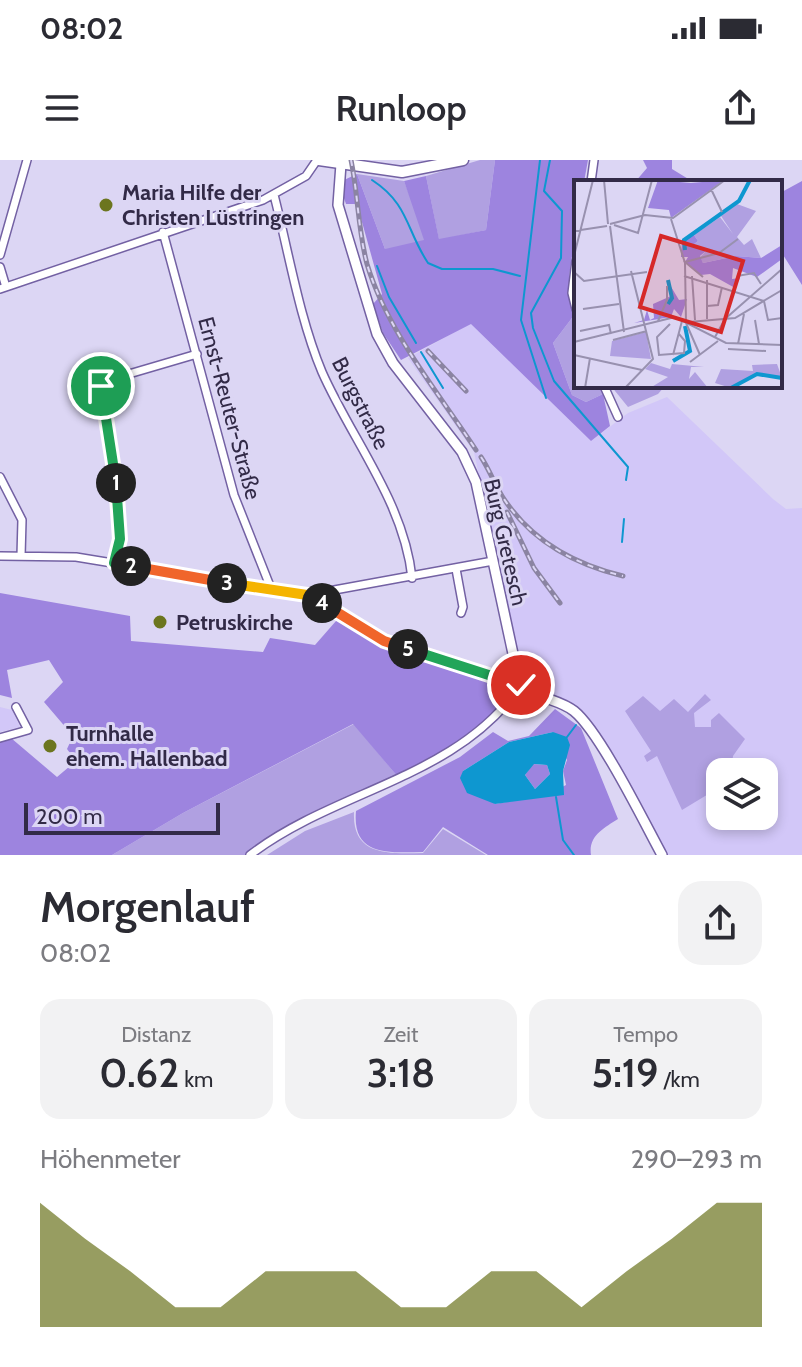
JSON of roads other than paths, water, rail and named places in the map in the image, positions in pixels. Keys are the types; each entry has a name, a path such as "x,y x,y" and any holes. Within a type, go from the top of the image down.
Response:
{"main road":[{"path":"318,160 425,170 463,160"}],"street":[{"path":"0,255 27,160"},
{"path":"0,267 2,290 274,195 306,176 318,160"},
{"path":"591,180 594,160"},
{"name":"Burg Gretesch","path":"342,162 338,205 367,310 393,363 467,459 476,482 521,685"},
{"name":"Burgstraße","path":"274,195 322,372 370,458 410,554 412,578"},
{"path":"0,215 10,218"},
{"name":"Ernst-Reuter-Straße","path":"163,232 234,495 272,591"},
{"path":"574,277 574,301"},
{"path":"114,563 120,539 118,497 101,386 105,381 197,354"},
{"path":"605,388 618,417"},
{"path":"0,477 22,520 21,556"},
{"path":"0,556 76,557 307,595 493,561"},
{"path":"456,569 461,613"},
{"path":"307,595 384,641 521,685 560,702 587,724 662,855"},
{"path":"250,855 303,819 457,749 485,728 521,685"},
{"path":"0,738 28,730 16,707"}],"water":[{"path":"553,732 567,737 570,745 563,771 564,795 495,804 467,793 460,778 463,771 509,742","holes":["534,764 547,765 550,774 535,789 525,775"]}],"waterway":[{"path":"540,160 521,320 546,398"},
{"path":"550,160 544,191 562,211 561,258 531,313 533,328 554,381 628,467 626,480"},
{"path":"372,180 400,208 428,263 442,269 493,269 520,276"},
{"path":"377,266 389,297 416,343"},
{"path":"421,352 443,388"},
{"path":"622,542 624,519"},
{"path":"567,737 576,725"},
{"path":"556,797 563,840 574,855"}],"railway":[{"path":"351,160 364,251 376,289 400,337 476,450"},
{"path":"428,351 466,391"},
{"path":"481,457 513,512 539,537 587,565 623,576"},
{"path":"507,512 534,568 560,603"}],"place":[{"name":"Maria Hilfe der Christen Lüstringen","path":"106,205"},
{"name":"Petruskirche","path":"160,622"},
{"name":"Turnhalle ehem. Hallenbad","path":"50,746"}]}
